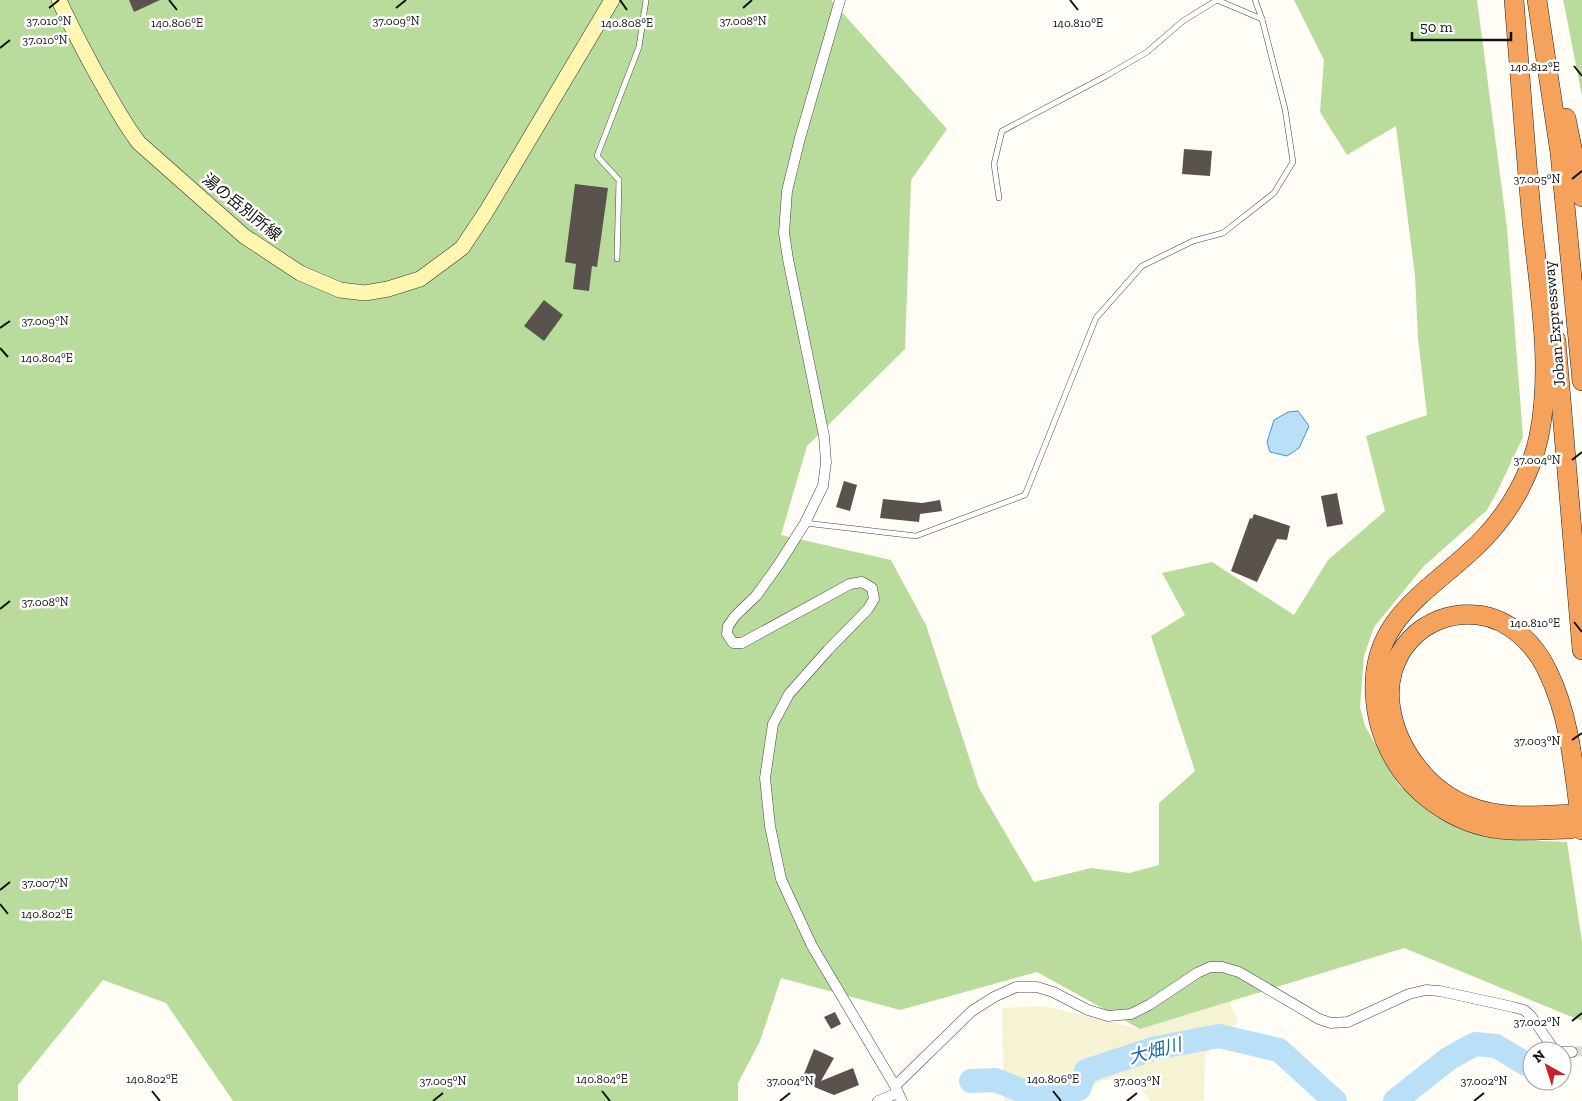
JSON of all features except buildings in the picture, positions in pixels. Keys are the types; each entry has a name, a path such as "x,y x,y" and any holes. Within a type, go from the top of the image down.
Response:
{"highway":[{"name":"Joban Expressway","path":"1515,0 1539,159 1582,650"},
{"path":"1515,0 1527,161 1545,352 1544,404 1538,438 1534,456 1525,478 1502,518 1466,555 1418,596 1389,631 1380,649 1374,684 1375,702 1378,722 1384,740 1403,773 1417,789 1452,814 1475,824 1498,829 1574,824"},
{"name":"Joban Expressway","path":"1539,0 1560,153 1582,381"},
{"path":"1539,0 1582,198"},
{"path":"1468,614 1499,620 1528,641 1540,657 1554,686 1567,727 1574,824 1529,816 1498,814 1467,806 1439,789 1418,769 1409,756 1395,726 1390,708 1390,690 1397,659 1414,634 1438,619 1452,615 1468,614"}],"main road":[{"name":"湯の岳別所線","path":"60,1 83,49 113,104 127,128 140,143 244,236 268,252 300,273 326,285 340,290 365,293 388,289 420,279 462,248 486,212 612,0"}],"street":[{"path":"840,0 800,138 787,191 784,233 824,436 826,462 822,486 804,523 779,564 756,596 735,616 728,626 727,634 733,643 742,643 850,584 862,582 872,588 874,599 868,609 789,694 773,724 765,778 770,826 781,879 812,946 898,1093"},
{"path":"878,1101 898,1093 972,1010 1016,987 1037,987 1053,992 1088,1010 1108,1016 1131,1014 1210,967 1222,967 1239,972 1319,1019 1331,1023 1348,1022 1409,994 1426,990 1440,991 1524,1010 1531,1016 1548,1041"}],"lane":[{"path":"617,259 619,180 597,156 639,48 646,0"},
{"path":"999,198 994,164 1002,131 1029,118 1147,52 1183,21 1217,0 1262,19"},
{"path":"804,523 916,536 1026,495 1096,318 1142,266 1193,242 1223,233 1274,193 1292,162 1285,109 1262,19 1255,0"}],"shaded area":[{"path":"1229,1001 1238,1022 1205,1055 1204,1100 1151,1101 1132,1078 1102,1080 1071,1101 1004,1101 1002,1008 1045,1006 1140,1029"}],"green space":[{"path":"0,0 831,0 947,129 911,180 905,349 807,446 781,535 891,560 926,625 979,788 1034,882 1091,868 1129,873 1159,865 1159,803 1195,771 1151,636 1185,615 1162,573 1212,562 1294,615 1328,560 1385,511 1366,436 1427,415 1418,338 1415,276 1396,126 1347,155 1320,112 1324,60 1294,0 1477,0 1507,228 1523,437 1487,510 1424,566 1374,627 1364,656 1360,707 1365,726 1399,785 1436,817 1496,839 1567,842 1582,942 1582,1021 1404,948 1140,1029 1037,972 900,1010 781,978 760,1041 738,1083 738,1101 233,1101 166,1003 103,980 18,1085 18,1101 0,1101"},
{"path":"1563,0 1582,0 1582,96 1565,9"}],"water":[{"path":"1298,411 1309,426 1299,448 1287,456 1270,452 1267,442 1274,420 1288,412"}],"waterway":[{"name":"大畑川","path":"971,1081 995,1080 1036,1096 1079,1089 1086,1071 1156,1048 1219,1036 1279,1050 1335,1101"},
{"name":"大畑川","path":"1395,1101 1448,1059 1475,1044 1496,1046 1522,1062"}],"tunnel":[{"path":"1572,1052 1582,1051"}]}
